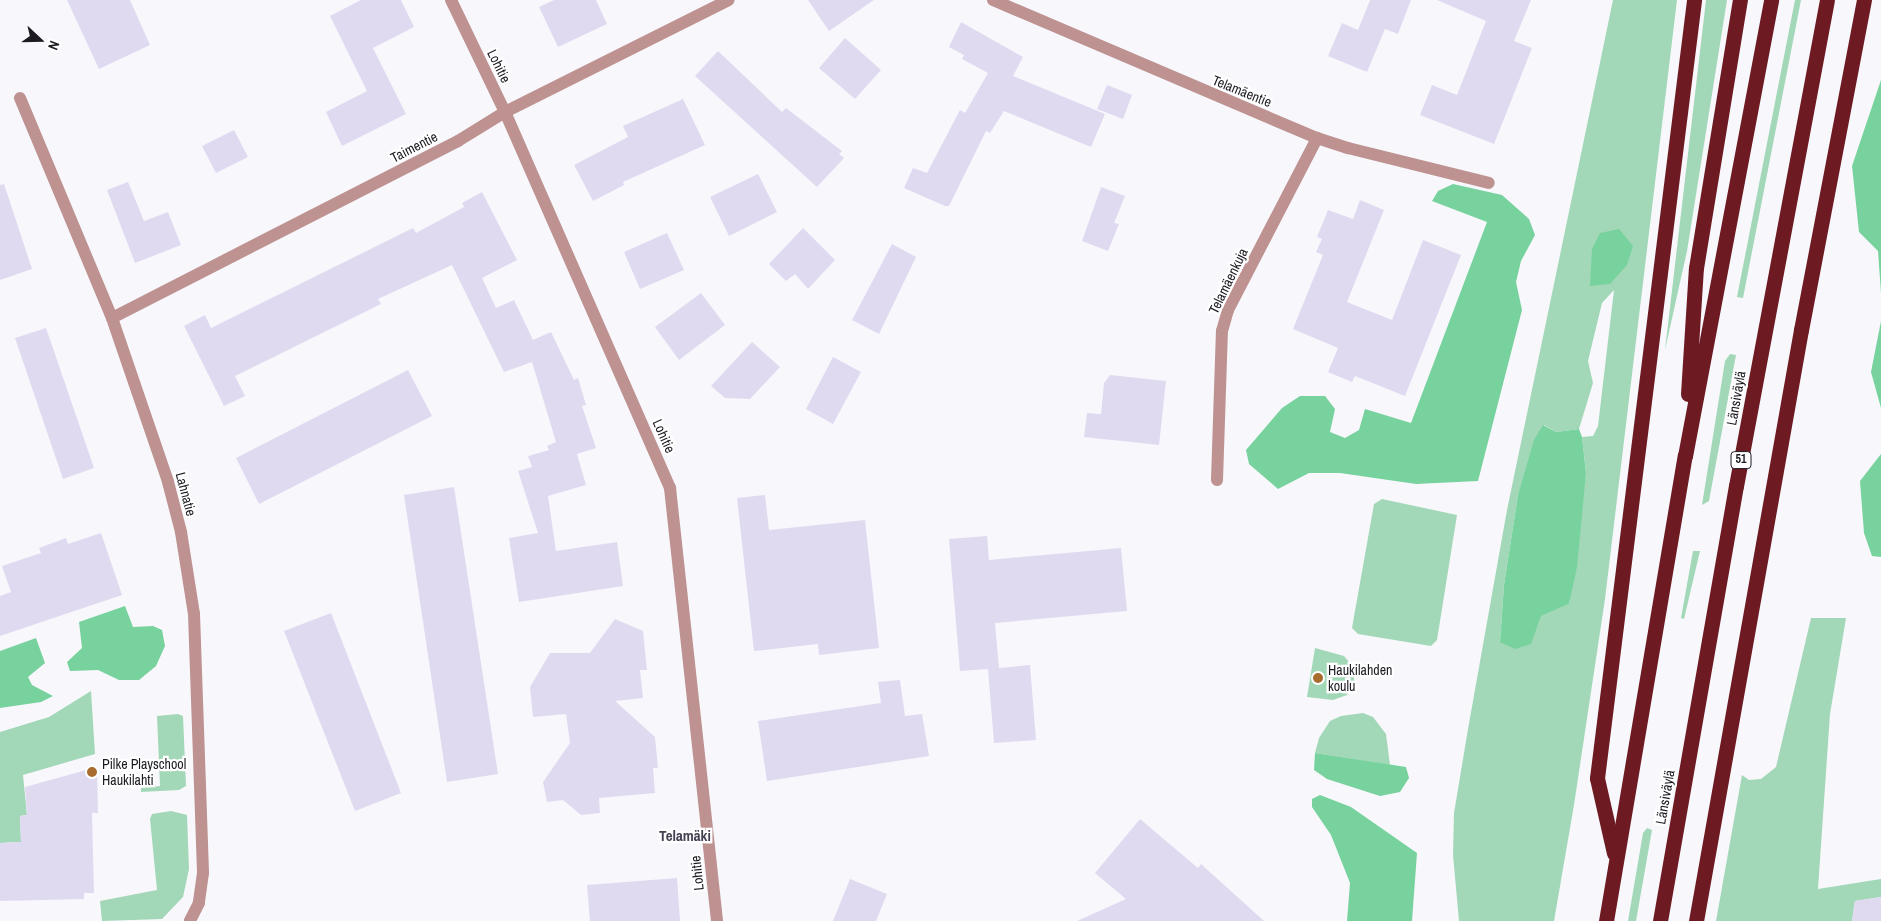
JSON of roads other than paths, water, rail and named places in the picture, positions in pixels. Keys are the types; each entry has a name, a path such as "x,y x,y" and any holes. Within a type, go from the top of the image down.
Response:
{"highway":[{"path":"1616,860 1597,778 1694,0"},
{"path":"1685,456 1696,268 1740,0"},
{"path":"1606,921 1685,456 1771,0"},
{"name":"Länsiväylä","path":"1660,921 1740,466 1827,0"},
{"path":"1696,921 1803,320 1864,0"}],"street":[{"name":"Lohitie","path":"451,0 505,112 670,488 717,921"},
{"name":"Taimentie","path":"112,318 458,141 505,112 729,0"},
{"name":"Telamäentie","path":"993,0 1317,138 1348,148 1489,182"},
{"name":"Lahnatie","path":"20,98 112,318 168,482 181,532 194,614 203,873 199,903 190,921"},
{"name":"Telamäenkuja","path":"1217,480 1222,331 1228,310 1317,138"}],"place":[{"name":"Haukilahden koulu","path":"1318,678"},
{"name":"Pilke Playschool Haukilahti","path":"92,772"}],"district":[{"name":"Telamäki","path":"685,836"}]}
